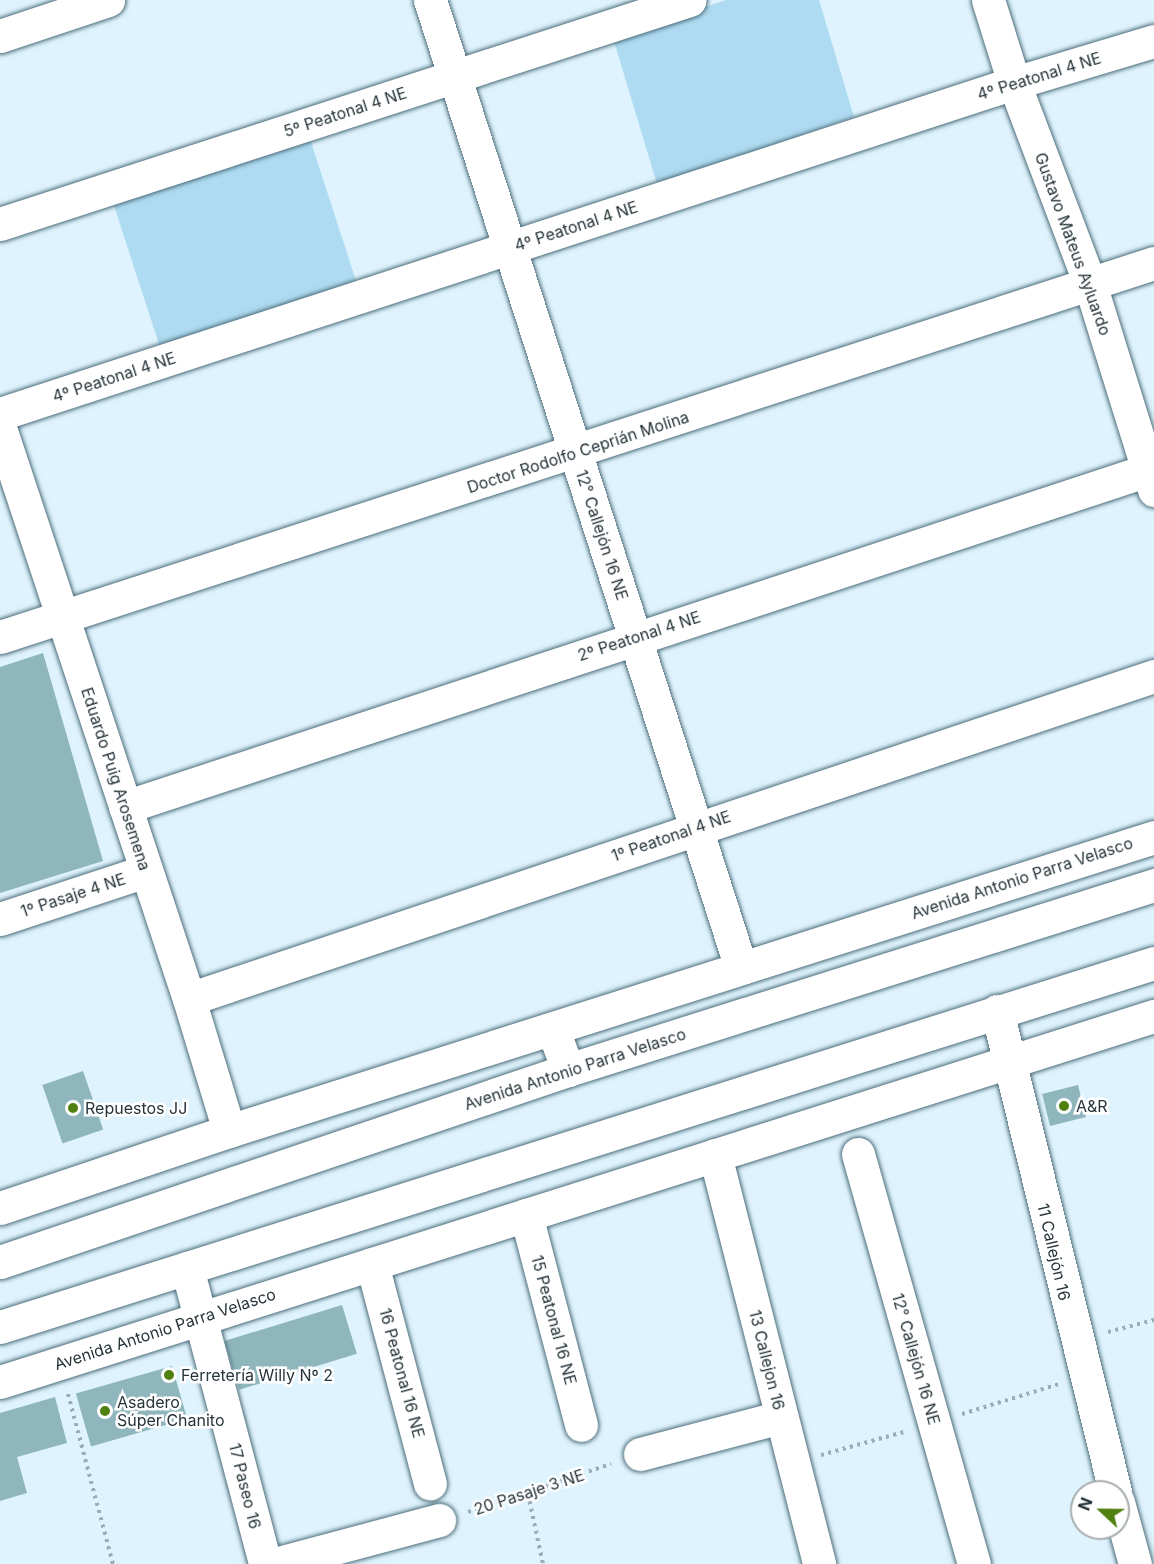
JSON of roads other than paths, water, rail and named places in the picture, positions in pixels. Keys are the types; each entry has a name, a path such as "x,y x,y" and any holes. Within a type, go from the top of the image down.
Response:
{"street":[{"path":"0,36 108,0"},
{"name":"12° Callejón 16 NE","path":"430,0 741,968"},
{"name":"5º Peatonal 4 NE","path":"0,224 690,0"},
{"name":"Gustavo Mateus Ayluardo","path":"988,0 1014,83 1090,284 1152,476"},
{"name":"4º Peatonal 4 NE","path":"0,414 1014,83 1154,41"},
{"name":"Doctor Rodolfo Ceprián Molina","path":"0,637 576,453 1154,263"},
{"name":"Eduardo Puig Arosemena","path":"0,428 64,615 189,999 229,1131"},
{"name":"2º Peatonal 4 NE","path":"125,807 635,637 1152,476"},
{"name":"1º Peatonal 4 NE","path":"189,999 1154,676"},
{"name":"Avenida Antonio Parra Velasco","path":"0,1208 229,1131 553,1030 1154,837"},
{"name":"1º Pasaje 4 NE","path":"0,919 146,871"},
{"name":"Avenida Antonio Parra Velasco","path":"0,1262 568,1070 1154,885"},
{"path":"0,1327 1154,963"},
{"name":"11 Callejón 16","path":"996,1011 1010,1061 1075,1341 1112,1480"},
{"name":"Avenida Antonio Parra Velasco","path":"0,1382 1154,1016"},
{"path":"553,1030 568,1070"},
{"name":"12° Callejón 16 NE","path":"858,1154 974,1564"},
{"name":"13 Callejon 16","path":"715,1155 819,1564"},
{"name":"15 Peatonal 16 NE","path":"526,1215 581,1425"},
{"name":"16 Peatonal 16 NE","path":"372,1264 430,1483"},
{"name":"17 Paseo 16","path":"187,1268 265,1564"},
{"path":"640,1454 781,1417"},
{"path":"275,1564 439,1520"},
{"path":"1128,1540 1134,1564"}],"place":[{"name":"A&R","path":"1064,1106"},
{"name":"Repuestos JJ","path":"73,1108"},
{"name":"Ferretería Willy Nº 2","path":"169,1375"},
{"name":"Asadero Súper Chanito","path":"105,1411"}]}
